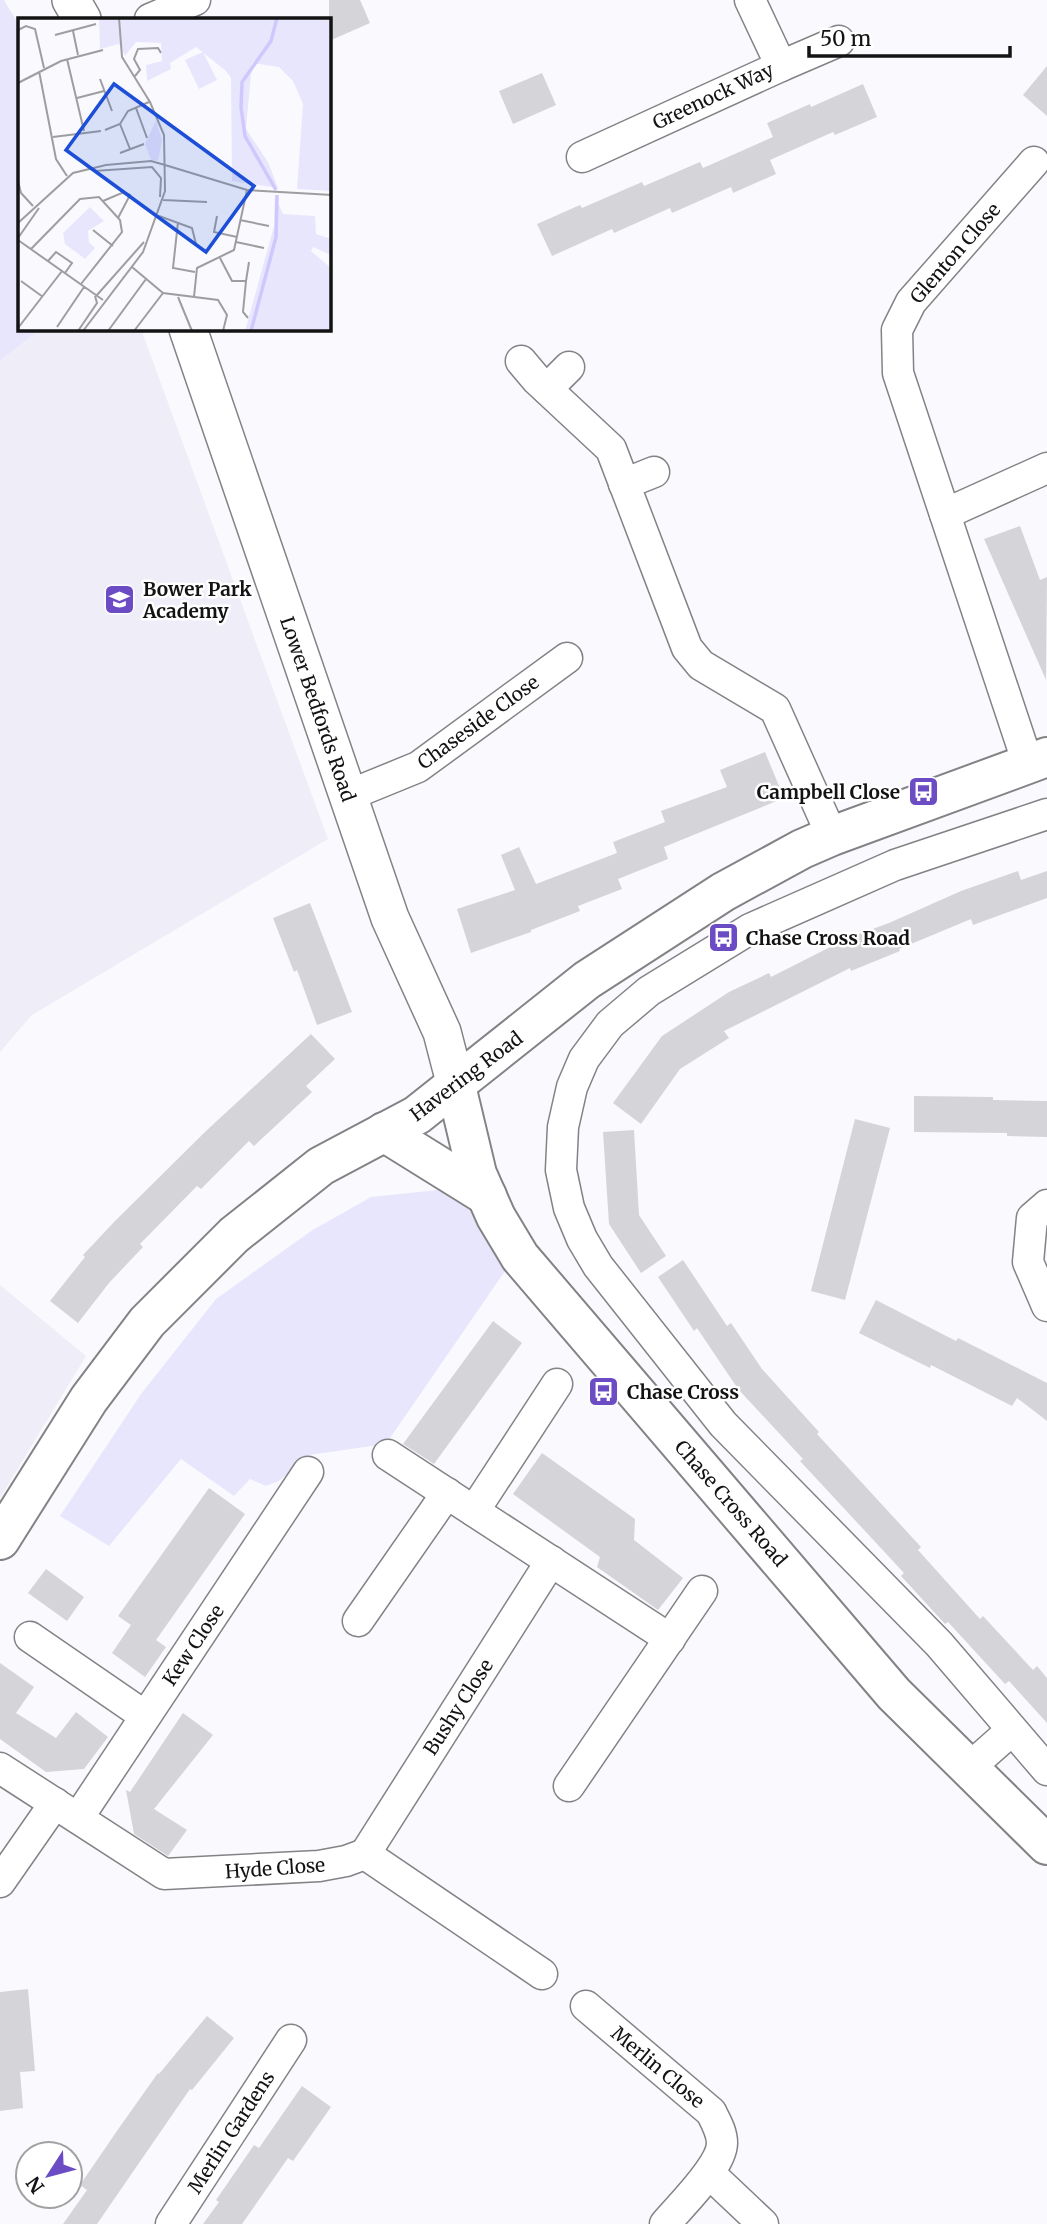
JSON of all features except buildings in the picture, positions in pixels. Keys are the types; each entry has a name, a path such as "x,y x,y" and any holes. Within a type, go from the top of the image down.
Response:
{"main road":[{"name":"Havering Road","path":"0,1540 89,1399 147,1322 234,1235 321,1166 417,1115 587,981 723,892 802,849 832,836 1038,761"},
{"name":"Chase Cross Road","path":"456,1086 477,1174 496,1217 520,1257 894,1694 1047,1845"},
{"path":"384,1132 486,1196"}],"street":[{"path":"71,0 81,18"},
{"path":"152,18 195,0"},
{"name":"Greenock Way","path":"582,157 781,66 750,0"},
{"path":"781,66 839,41"},
{"name":"Glenton Close","path":"1034,162 911,302 897,330 898,373 944,514 1038,761"},
{"name":"Lower Bedfords Road","path":"189,331 390,918 442,1032 456,1086"},
{"path":"521,361 611,449 687,648 701,665 775,709 832,836"},
{"path":"547,389 569,368"},
{"path":"944,514 1047,468"},
{"path":"624,484 654,472"},
{"name":"Chaseside Close","path":"347,796 418,767 567,658"},
{"path":"1047,814 895,865 750,929 649,991 610,1024 584,1059 572,1087 563,1127 561,1170 569,1208 582,1239 598,1266 723,1424 939,1644 1047,1770"},
{"path":"1047,1205 1032,1218 1028,1262 1047,1306"},
{"path":"474,1511 556,1384"},
{"path":"388,1455 670,1639"},
{"name":"Kew Close","path":"0,1882 66,1810 145,1716 308,1472"},
{"path":"358,1621 447,1493"},
{"name":"Bushy Close","path":"365,1854 551,1561"},
{"path":"569,1786 702,1591"},
{"path":"30,1637 145,1716"},
{"path":"969,1768 1012,1730"},
{"name":"Hyde Close","path":"0,1768 164,1874 319,1866 365,1854"},
{"path":"365,1854 542,1974"},
{"name":"Merlin Close","path":"586,2006 711,2112 719,2129 722,2146 709,2173"},
{"name":"Merlin Gardens","path":"171,2224 291,2040"},
{"path":"665,2224 709,2173 763,2224"}],"shaded area":[{"path":"0,0 4,0 18,23 18,331 38,331 0,361"},
{"name":"Bower Park Academy","path":"38,331 142,331 328,839 32,1015 0,1052 0,361"},
{"path":"466,1187 505,1271 386,1444 309,1455 279,1481 266,1486 250,1479 234,1496 181,1459 109,1546 60,1516 141,1394 216,1299 311,1231 371,1197"},
{"path":"0,1285 86,1356 0,1498"}],"place":[{"name":"Bower Park Academy","path":"120,600"},
{"name":"Campbell Close","path":"923,792"},
{"name":"Chase Cross Road","path":"723,938"},
{"name":"Chase Cross","path":"604,1392"}]}
